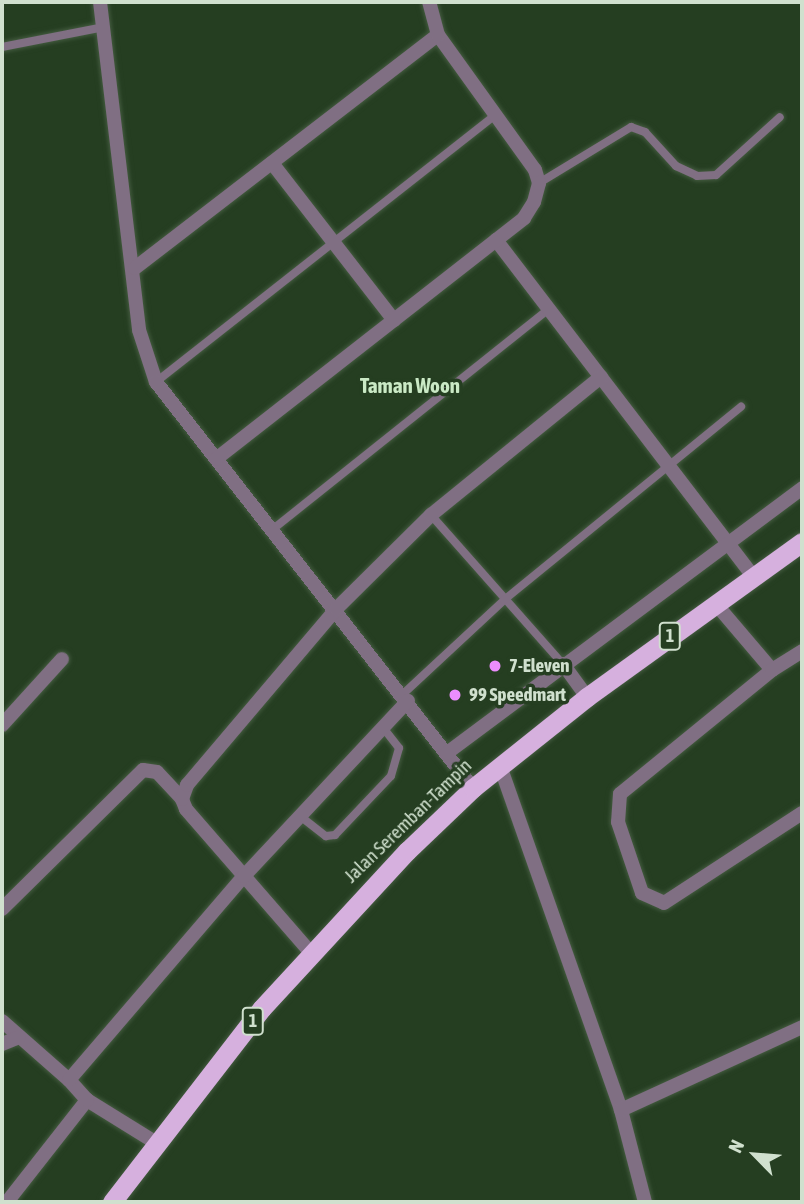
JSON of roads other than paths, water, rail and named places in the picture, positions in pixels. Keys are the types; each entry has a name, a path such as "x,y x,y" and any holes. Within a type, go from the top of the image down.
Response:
{"highway":[{"name":"Jalan Seremban-Tampin","path":"113,1202 127,1194 158,1144 311,953 375,882 473,788 587,697 802,542"}],"street":[{"path":"100,2 135,268 139,330 156,382 406,698 473,788"},
{"path":"216,459 524,218 539,183 438,35 429,2"},
{"path":"135,268 438,35"},
{"path":"272,163 394,320"},
{"path":"496,240 753,576"},
{"path":"182,799 205,760 336,609 431,515 601,377"},
{"path":"447,753 802,488"},
{"path":"715,603 772,670"},
{"path":"802,651 772,670 631,782 620,794 618,822 642,893 664,903 802,813"},
{"path":"2,725 61,659"},
{"path":"563,664 587,697"},
{"path":"69,1080 244,876 406,698"},
{"path":"500,766 621,1110 645,1202"},
{"path":"2,909 143,770 157,772 182,799 311,953"},
{"path":"2,1021 88,1100 158,1144"},
{"path":"621,1110 802,1027"},
{"path":"2,1044 19,1037"},
{"path":"7,1202 88,1100"}],"lane":[{"path":"2,47 104,27"},
{"path":"156,382 494,116"},
{"path":"539,183 631,127 645,132 676,166 697,176 716,175 780,117"},
{"path":"272,530 550,308"},
{"path":"406,698 504,600 741,407"},
{"path":"431,515 563,664"},
{"path":"300,816 326,836 335,835 391,776 399,748 382,726"}],"place":[{"name":"7-Eleven","path":"495,666"},
{"name":"99 Speedmart","path":"455,695"}],"district":[{"name":"Taman Woon","path":"410,385"}]}
